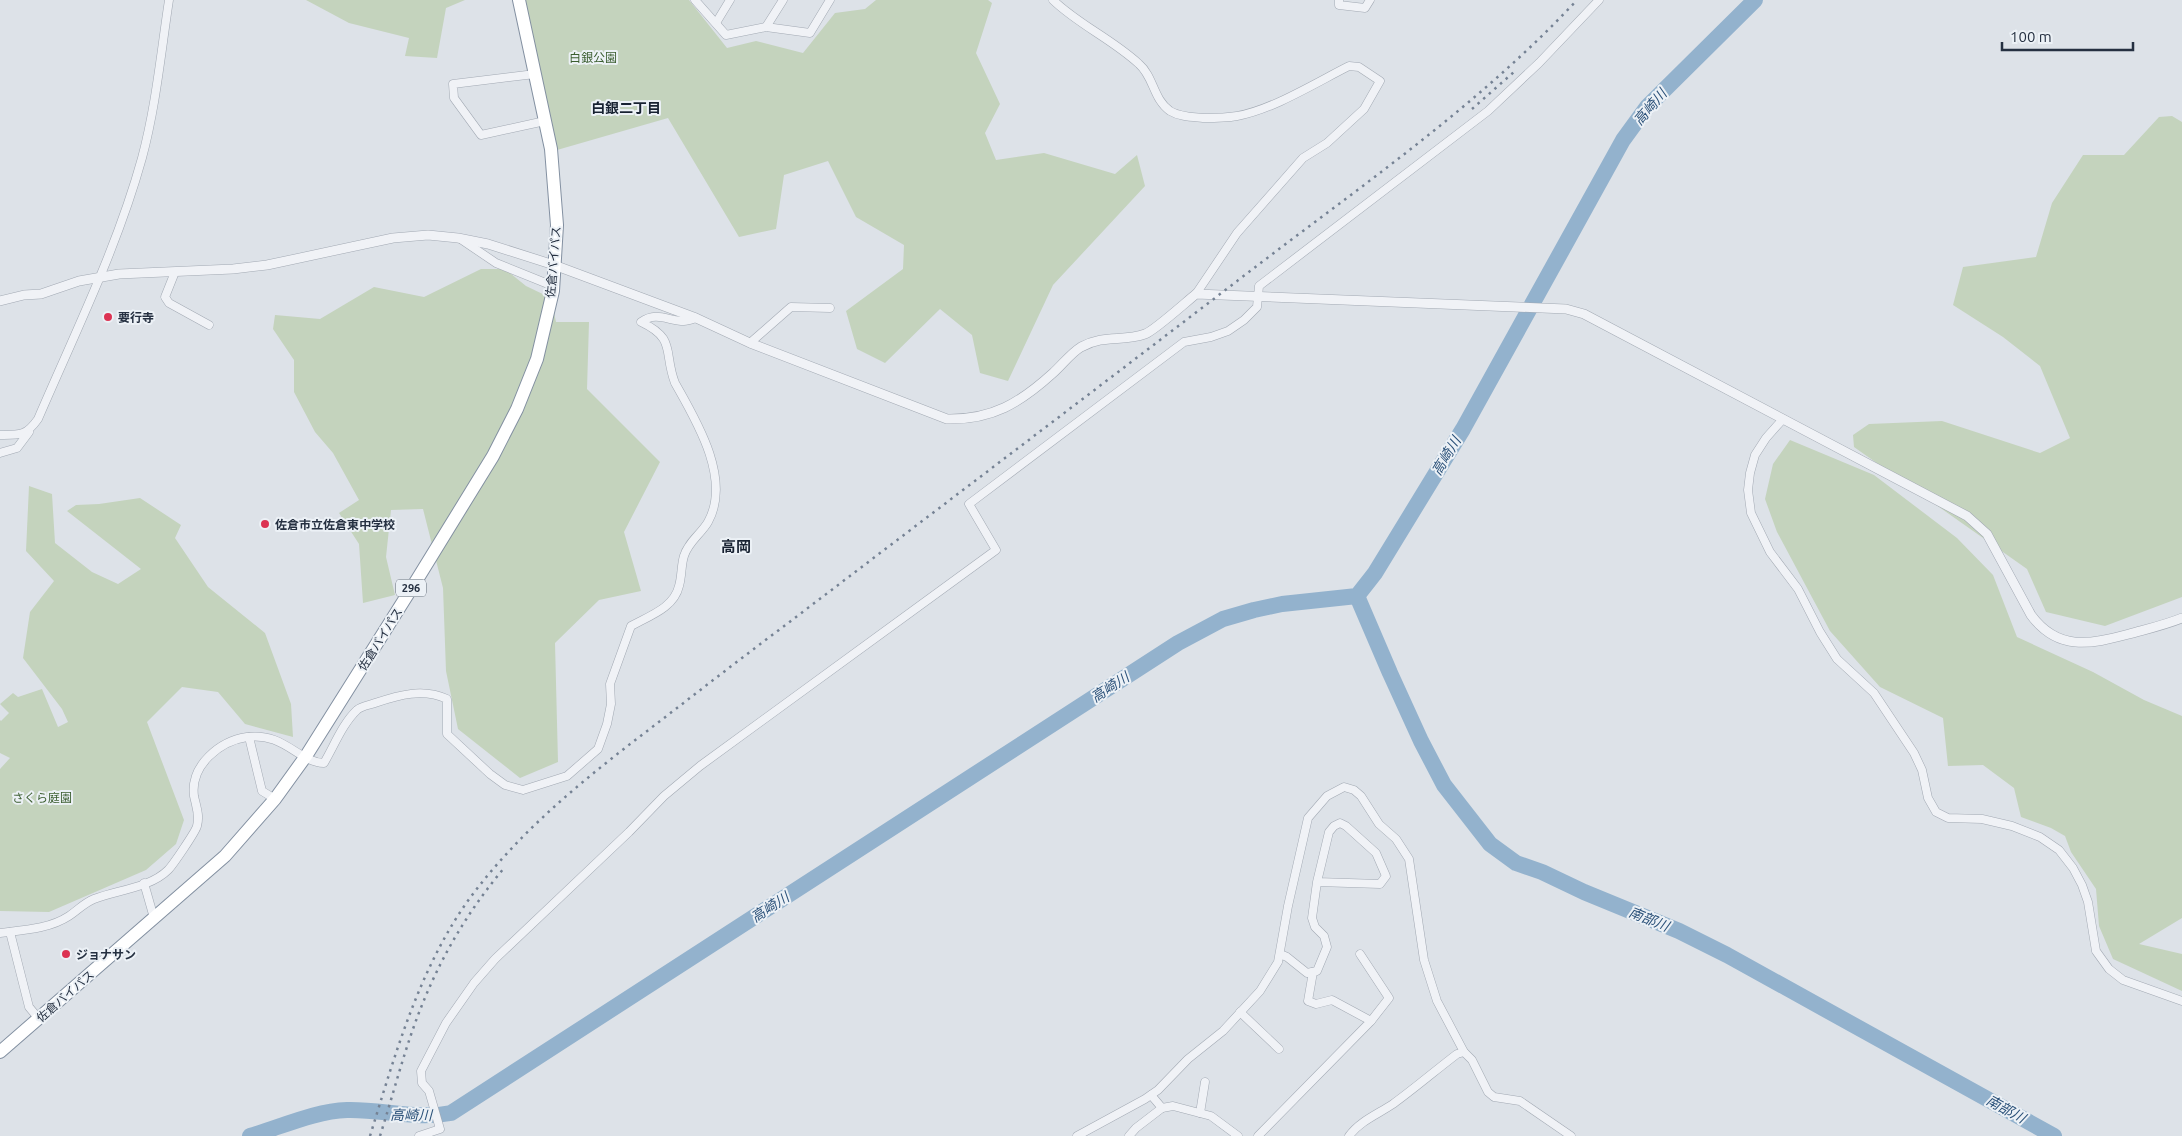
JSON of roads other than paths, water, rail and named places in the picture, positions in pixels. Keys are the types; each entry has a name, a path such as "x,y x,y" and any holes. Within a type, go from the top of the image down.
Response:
{"highway":[{"name":"佐倉バイパス","path":"0,1052 225,856 275,799 306,756 493,456 517,409 536,359 553,286 557,224 551,149 519,0"}],"street":[{"path":"0,453 17,448 38,419 101,277 142,159 149,131 169,0"},
{"path":"695,0 726,35 766,27 810,33 830,0"},
{"path":"716,24 730,0"},
{"path":"766,27 783,0"},
{"path":"0,301 24,295 41,294 79,281 119,274 233,269 267,264 393,238 428,235 458,238 488,244 554,265 696,318 750,343 947,420 967,420 995,412 1032,392 1080,348 1103,338 1146,334 1196,294 1237,233 1303,158 1327,143 1364,109 1380,81 1359,66 1349,66 1273,104 1238,116 1186,117 1170,111 1158,98 1151,78 1141,65 1119,47 1083,25 1053,0"},
{"path":"1339,0 1339,5 1365,8 1370,0"},
{"path":"419,1136 440,1129 429,1091 422,1083 421,1071 446,1023 474,983 495,959 551,904 629,832 664,796 700,766 996,550 969,504 1184,342 1219,334 1244,320 1256,307 1256,296 1259,286 1506,95 1599,0"},
{"path":"535,74 453,84 454,98 481,135 546,121"},
{"path":"458,238 496,263 553,286"},
{"path":"175,272 165,297 169,303 209,326"},
{"path":"1196,294 1566,309 1584,314 1977,524 1987,534 2037,624 2054,636 2075,642 2099,642 2181,618"},
{"path":"750,343 791,308 830,308"},
{"path":"0,933 55,923 70,915 85,903 144,883 168,871 198,827 198,808 194,796 194,784 198,771 205,760 217,749 230,742 262,736 276,740 316,762 324,763 345,726 358,709 401,695 423,693 436,694 447,699 447,734 490,774 505,785 524,790 566,776 598,749 607,724 611,704 610,684 630,626 657,612 673,600 679,587 684,555 690,544 708,522 715,502 716,480 706,442 675,383 671,372 668,349 663,336 656,329 641,322 648,317 662,316 684,321 696,318"},
{"path":"1783,419 1766,438 1755,455 1748,490 1751,513 1770,552 1798,589 1836,659 1874,693 1914,753 1922,770 1928,798 1936,812 1948,818 1982,819 2012,826 2040,837 2059,850 2073,868 2082,885 2088,902 2096,951 2109,969 2123,980 2182,1001"},
{"path":"0,435 22,435 30,431"},
{"path":"249,737 262,790 275,799"},
{"path":"1076,1136 1151,1095 1188,1059 1223,1031 1260,991 1278,962 1288,906 1308,818 1328,796 1344,787 1354,790 1362,796 1379,824 1396,839 1409,859 1424,960 1437,1001 1464,1052 1472,1060 1488,1092 1494,1097 1520,1102 1571,1136"},
{"path":"1280,954 1287,957 1307,973 1317,971 1327,947 1324,936 1315,927 1312,918 1317,882 1329,832 1334,826 1340,823 1346,826 1376,854 1386,876 1380,884 1317,882"},
{"path":"144,883 154,918"},
{"path":"10,932 29,1007 39,1019"},
{"path":"1258,1136 1371,1021 1389,998 1360,954"},
{"path":"1313,972 1308,1001 1316,1004 1332,1000 1371,1021"},
{"path":"1240,1012 1279,1049"},
{"path":"1349,1136 1371,1117 1423,1082 1457,1054 1464,1052"},
{"path":"1200,1113 1205,1082"},
{"path":"1151,1095 1162,1108"},
{"path":"1129,1136 1136,1128 1162,1108 1172,1106 1211,1116 1228,1133 1238,1136"}],"waterway":[{"name":"高崎川","path":"250,1136 310,1116 335,1111 360,1110 412,1115 451,1113 1178,643 1223,619 1254,610 1282,604 1357,596 1375,573 1463,429 1623,140 1647,107 1755,0"},
{"name":"南部川","path":"1357,596 1421,741 1444,785 1490,844 1516,863 1542,872 1584,892 1679,931 1727,955 2054,1136"}],"railway":[{"path":"370,1136 409,1015 421,985 450,929 467,902 507,853 553,808 601,767 731,666 1423,139 1503,73 1577,0"},
{"path":"1472,109 1515,71"},
{"path":"380,1136 410,1037 438,968 469,915 505,867"}],"place":[{"name":"要行寺","path":"108,317"},
{"name":"佐倉市立佐倉東中学校","path":"265,524"},
{"name":"ジョナサン","path":"66,954"}],"district":[{"name":"白銀二丁目","path":"626,108"},
{"name":"高岡","path":"736,546"}],"park label":[{"name":"白銀公園","path":"593,57"},
{"name":"さくら庭園","path":"42,797"}]}
